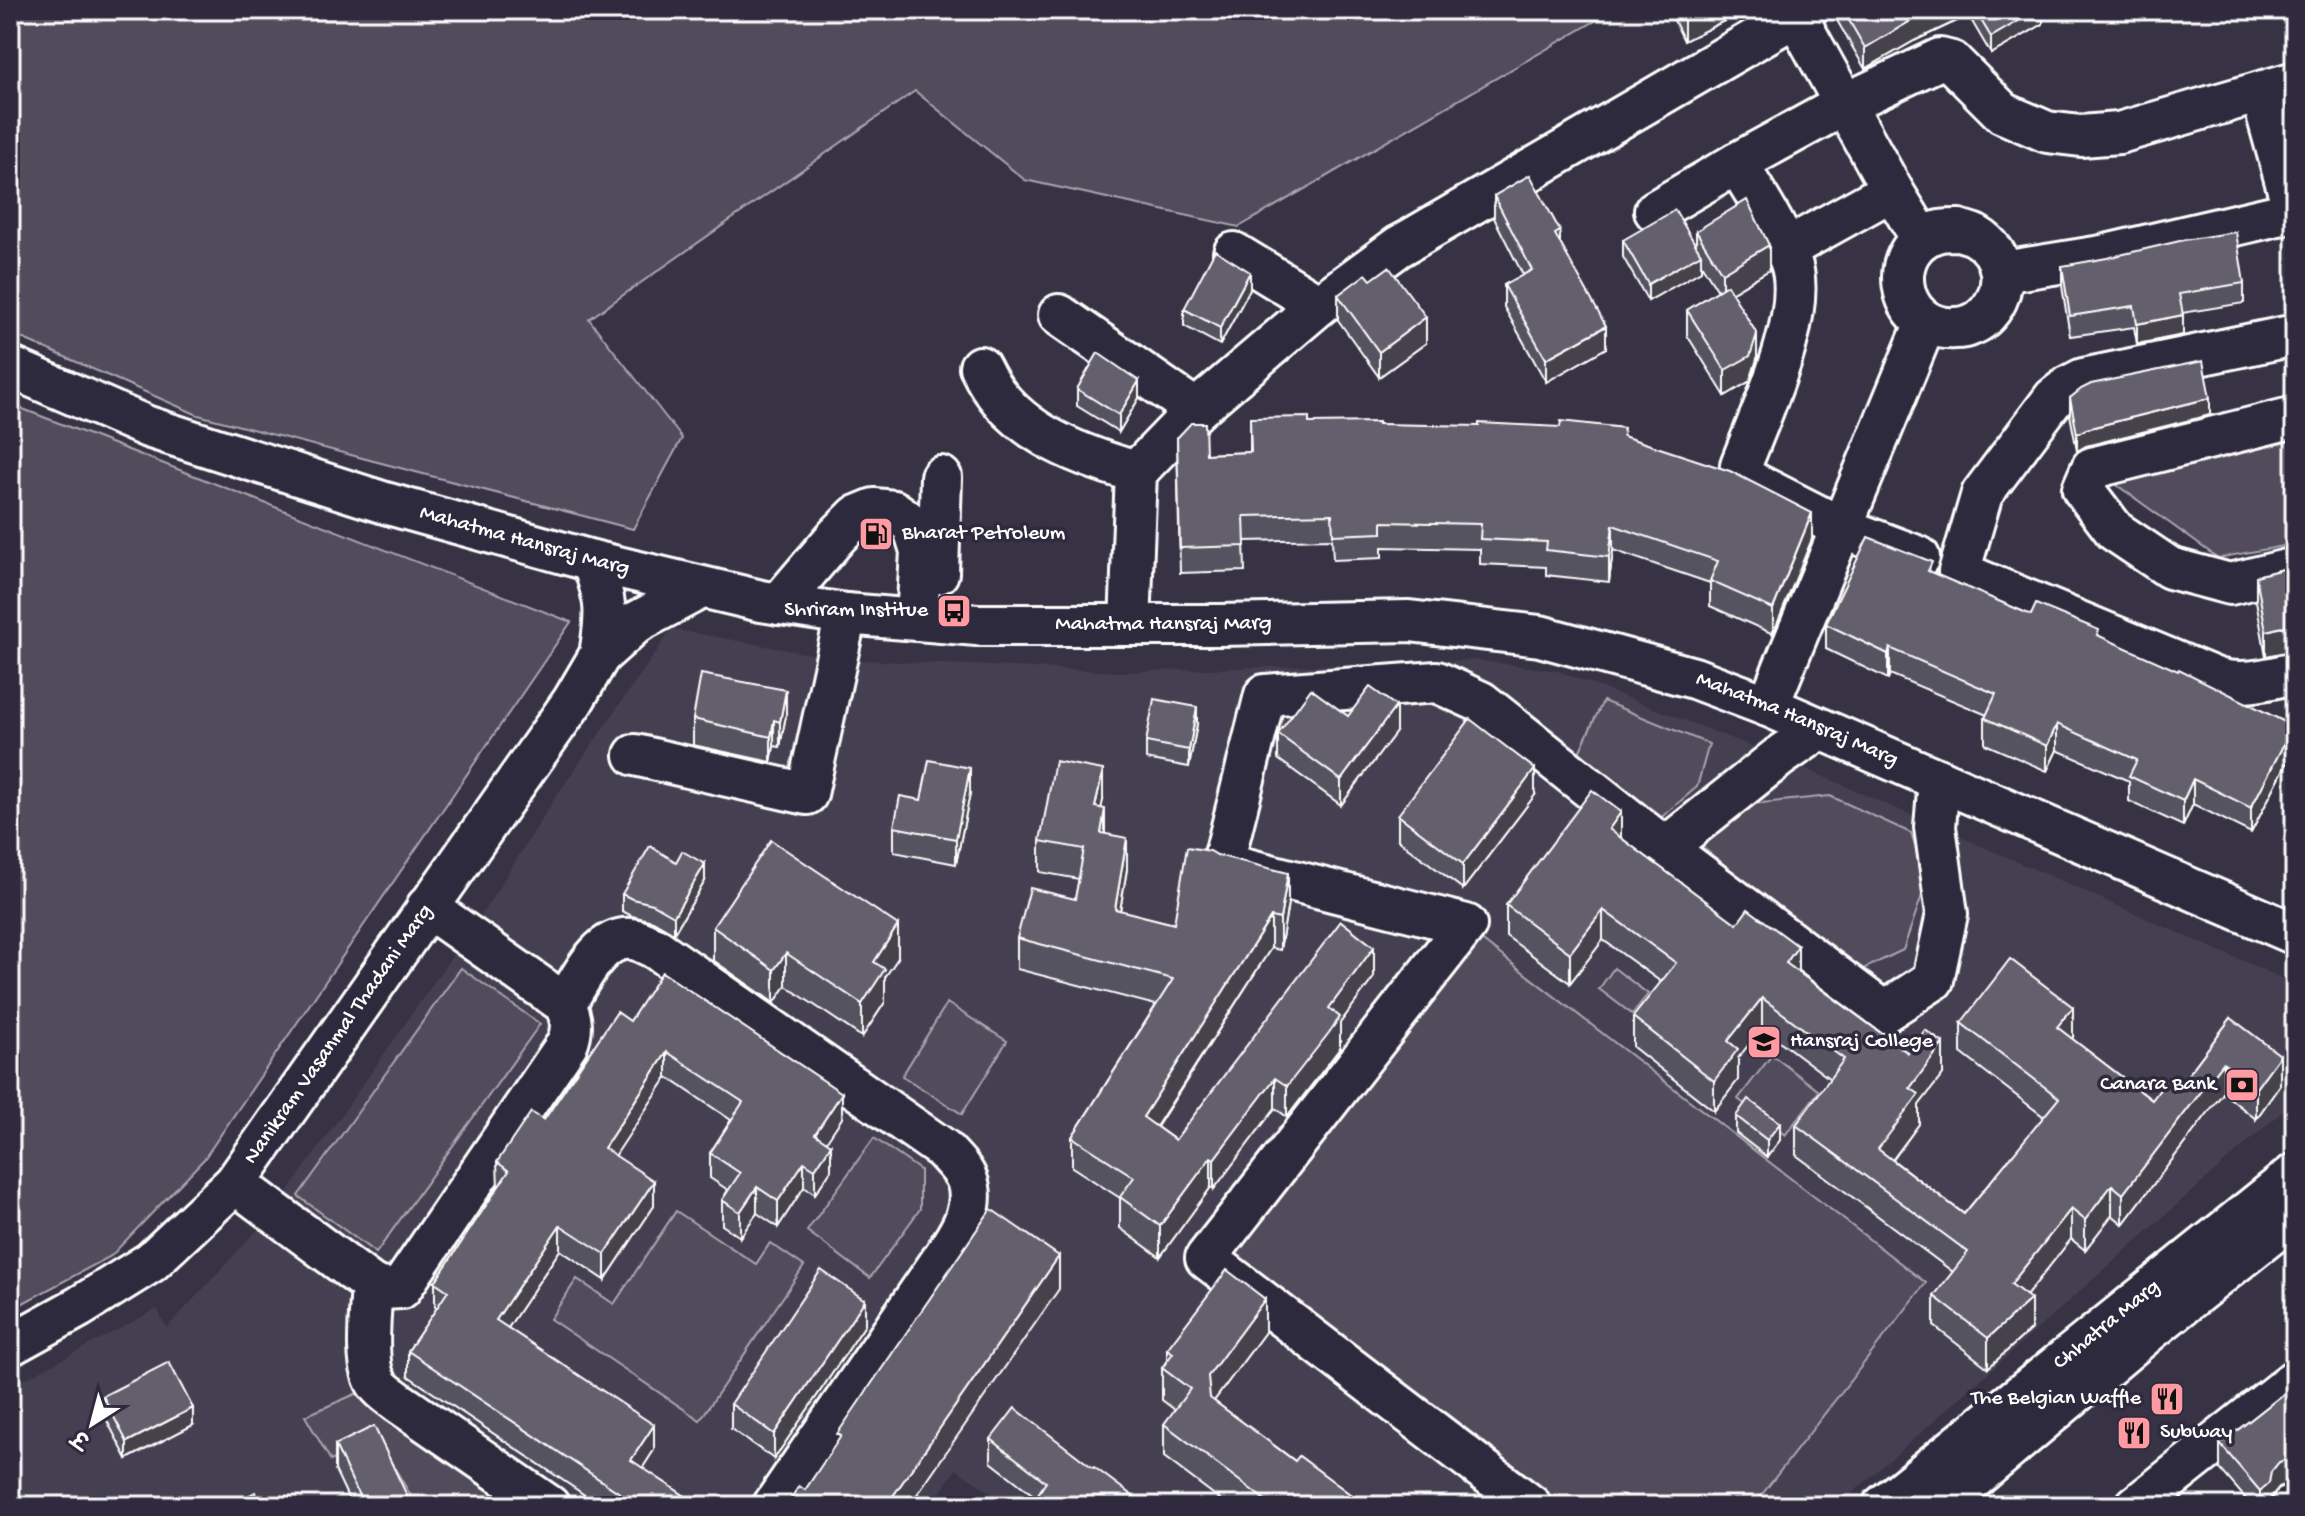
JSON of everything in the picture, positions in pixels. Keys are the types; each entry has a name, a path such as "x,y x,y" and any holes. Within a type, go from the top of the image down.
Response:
{"street":[{"path":"1130,625 1136,472 1196,410 1319,305 1398,247 1799,12 1845,104 1922,239"},
{"path":"1655,211 1845,104 1940,59 1952,62 2003,113 2015,120 2047,132 2081,136 2119,133 2278,87 2294,211 2102,256 2003,272"},
{"path":"1737,163 1786,249 1792,262 1795,287 1793,312 1772,385 1741,465 1740,474 1744,478 1842,528 1959,572 2217,679 2251,683 2295,673"},
{"path":"1786,249 1892,190"},
{"path":"1959,230 1977,237 1992,249 2003,272 2001,287 1995,305 1982,319 1965,328 1945,329 1926,322 1912,309 1904,292 1902,272 1909,254 1922,239 1939,231 1959,230"},
{"path":"1234,253 1319,305"},
{"path":"1059,315 1196,410"},
{"path":"1768,706 1926,322"},
{"path":"1959,572 1982,494 2054,398 2068,387 2083,379 2295,335"},
{"name":"Mahatma Hansraj Marg","path":"10,367 148,427 385,503 592,561 779,604 846,614 977,625 1409,621 1540,636 1694,678 1768,706 2295,934"},
{"path":"980,367 995,394 1023,422 1048,439 1136,472"},
{"path":"2295,417 2092,468 2083,489 2115,531 2170,568 2230,584 2295,568"},
{"path":"927,620 941,477"},
{"path":"779,604 857,516 874,509 894,511 913,525 921,551 927,620"},
{"path":"592,561 603,593 606,618 600,655"},
{"path":"600,655 637,622 701,588"},
{"path":"635,755 807,794 846,614"},
{"name":"Nanikram Vasanmal Thadani Marg","path":"10,1345 151,1262 235,1183 573,701 600,655"},
{"path":"1531,1506 1206,1258 1466,925 1223,863 1265,695 1437,682 1481,702 1665,848 1884,1012 1933,980 1947,914 1935,827 1939,780"},
{"path":"1665,848 1779,757 1820,729"},
{"path":"235,1183 372,1285 383,1289 401,1288 567,1044 572,1031 571,1017 565,1004 427,907"},
{"path":"565,1004 598,952 614,941 632,939 655,948 943,1149 967,1178 971,1200 964,1224 773,1506"},
{"name":"Chhatra Marg","path":"1883,1506 2295,1174"},
{"name":"Chhatra Marg","path":"1941,1506 2153,1328 2295,1215"},
{"path":"372,1285 370,1358 378,1385 549,1506"},
{"path":"2136,1506 2295,1380"}],"shaded area":[{"path":"10,10 1614,10 1239,227 1025,180 915,91 589,319 682,438 633,529 198,415 10,333"},
{"path":"10,404 571,622 204,1159 111,1256 10,1310"},
{"path":"2295,419 2295,544 2218,558 2082,460"},
{"name":"Hansraj College","path":"672,629 837,659 1121,672 1476,660 1558,671 1779,757 2295,984 2295,1100 1838,1506 1011,1506 956,1469 931,1506 10,1506 10,1387 157,1309 167,1328 274,1212 489,903 557,795"},
{"path":"1603,701 1709,744 1697,787 1657,821 1576,759"},
{"path":"1830,796 1911,833 1926,884 1903,950 1857,972 1701,846 1752,804"},
{"path":"1475,935 1926,1283 1753,1506 1552,1506 1227,1256"},
{"path":"461,968 540,1024 376,1253 298,1196"},
{"path":"1614,968 1648,994 1632,1014 1599,989"},
{"path":"947,1003 1007,1041 962,1114 902,1076"},
{"path":"1772,1055 1819,1091 1785,1135 1738,1099"},
{"path":"874,1138 920,1170 920,1209 870,1278 807,1231"},
{"path":"676,1211 756,1264 770,1243 804,1266 700,1420 550,1319 577,1279 614,1304"},
{"path":"367,1389 508,1495 489,1506 417,1506 375,1435 331,1461 305,1416"}],"building":[{"path":"1682,10 1696,10 1684,16"},
{"path":"1843,10 1934,10 1865,48"},
{"path":"1975,10 2037,10 1991,37"},
{"path":"1530,175 1560,231 1555,234 1606,326 1546,359 1504,285 1532,270 1494,196"},
{"path":"1747,200 1769,245 1722,273 1696,231"},
{"path":"1675,210 1701,254 1648,284 1623,240"},
{"path":"2236,232 2244,283 2179,294 2183,315 2137,324 2134,306 2070,316 2062,266"},
{"path":"1215,250 1250,272 1220,328 1184,309"},
{"path":"1389,267 1426,317 1379,352 1338,295 1366,274 1371,280"},
{"path":"1727,285 1757,334 1750,356 1725,370 1687,310"},
{"path":"1098,353 1139,381 1119,415 1077,389"},
{"path":"2203,361 2210,398 2086,429 2077,434 2070,398 2081,389 2091,384"},
{"path":"1309,417 1309,423 1479,426 1479,423 1560,427 1561,421 1624,428 1623,436 1730,471 1812,513 1773,609 1710,581 1718,561 1613,525 1609,557 1546,550 1547,542 1480,539 1481,524 1382,522 1382,533 1333,535 1332,514 1244,516 1245,546 1180,548 1177,438 1191,423 1205,423 1206,454 1251,452 1250,418"},
{"path":"1868,537 1932,562 1928,571 2031,615 2036,604 2099,630 2097,635 2179,669 2293,726 2251,808 2193,779 2183,801 2129,776 2137,760 2057,724 2047,746 1985,718 1996,694 1890,648 1888,654 1826,624"},
{"path":"2295,566 2295,626 2266,631 2256,576"},
{"path":"701,674 786,690 780,722 774,720 771,737 693,719"},
{"path":"1370,687 1396,706 1341,780 1278,734 1311,689 1348,716"},
{"path":"1154,699 1197,707 1189,750 1146,742"},
{"path":"1470,719 1535,769 1463,864 1398,815"},
{"path":"929,760 970,768 956,839 894,827 900,796 921,800"},
{"path":"1055,761 1103,770 1095,807 1105,809 1101,833 1127,838 1115,909 1174,924 1187,847 1288,873 1280,919 1271,917 1143,1117 1175,1140 1341,921 1374,947 1329,1008 1340,1017 1328,1034 1287,1086 1275,1078 1160,1226 1120,1197 1134,1177 1072,1137 1173,979 1017,938 1030,888 1075,899 1084,849 1040,841"},
{"path":"1592,790 1621,812 1609,829 1737,924 1748,909 1798,946 1786,963 1908,1053 1925,1030 1943,1043 1910,1088 1919,1094 1878,1149 1964,1214 2059,1098 1961,1023 2010,959 2073,1007 2057,1027 2152,1100 2170,1076 2181,1084 2231,1018 2280,1055 2256,1088 2223,1063 2123,1194 2112,1185 2085,1220 2071,1209 2011,1284 2031,1299 1988,1338 1934,1296 1968,1252 1796,1125 1844,1059 1762,998 1728,1041 1738,1049 1714,1081 1633,1017 1676,963 1603,910 1570,953 1506,905"},
{"path":"771,840 898,925 874,962 885,969 862,1004 786,953 774,970 713,927"},
{"path":"650,846 676,862 682,851 705,864 674,916 653,904 622,894"},
{"path":"662,972 842,1093 815,1134 831,1145 815,1169 804,1162 778,1201 757,1187 740,1212 722,1200 740,1173 710,1153 743,1102 667,1052 604,1148 654,1181 605,1254 560,1225 496,1320 654,1425 631,1460 700,1506 639,1506 408,1351 448,1291 435,1282 509,1171 497,1162 531,1112 544,1120 617,1012 630,1021"},
{"path":"1748,1099 1780,1123 1767,1140 1736,1116"},
{"path":"991,1209 1059,1256 886,1506 786,1506 799,1486 805,1490 841,1436 837,1434"},
{"path":"821,1270 865,1300 774,1434 731,1404"},
{"path":"1227,1270 1265,1299 1208,1376 1210,1398 1295,1461 1299,1456 1366,1506 1273,1506 1164,1424 1190,1389 1162,1368 1173,1353 1167,1349"},
{"path":"169,1362 193,1408 127,1442 103,1396"},
{"path":"2295,1385 2295,1457 2279,1462 2271,1472 2269,1483 2260,1491 2220,1444"},
{"path":"1015,1408 1146,1506 1030,1506 1046,1482 991,1439"},
{"path":"374,1426 412,1506 364,1506 335,1445"},
{"path":"255,1492 263,1506 230,1506"},
{"path":"972,1497 985,1506 966,1506"}],"place":[{"name":"Bharat Petroleum","path":"876,534"},
{"name":"Shriram Institue","path":"954,611"},
{"name":"Hansraj College","path":"1764,1042"},
{"name":"Canara Bank","path":"2242,1085"},
{"name":"The Belgian Waffle","path":"2167,1399"},
{"name":"Subway","path":"2134,1433"}]}
